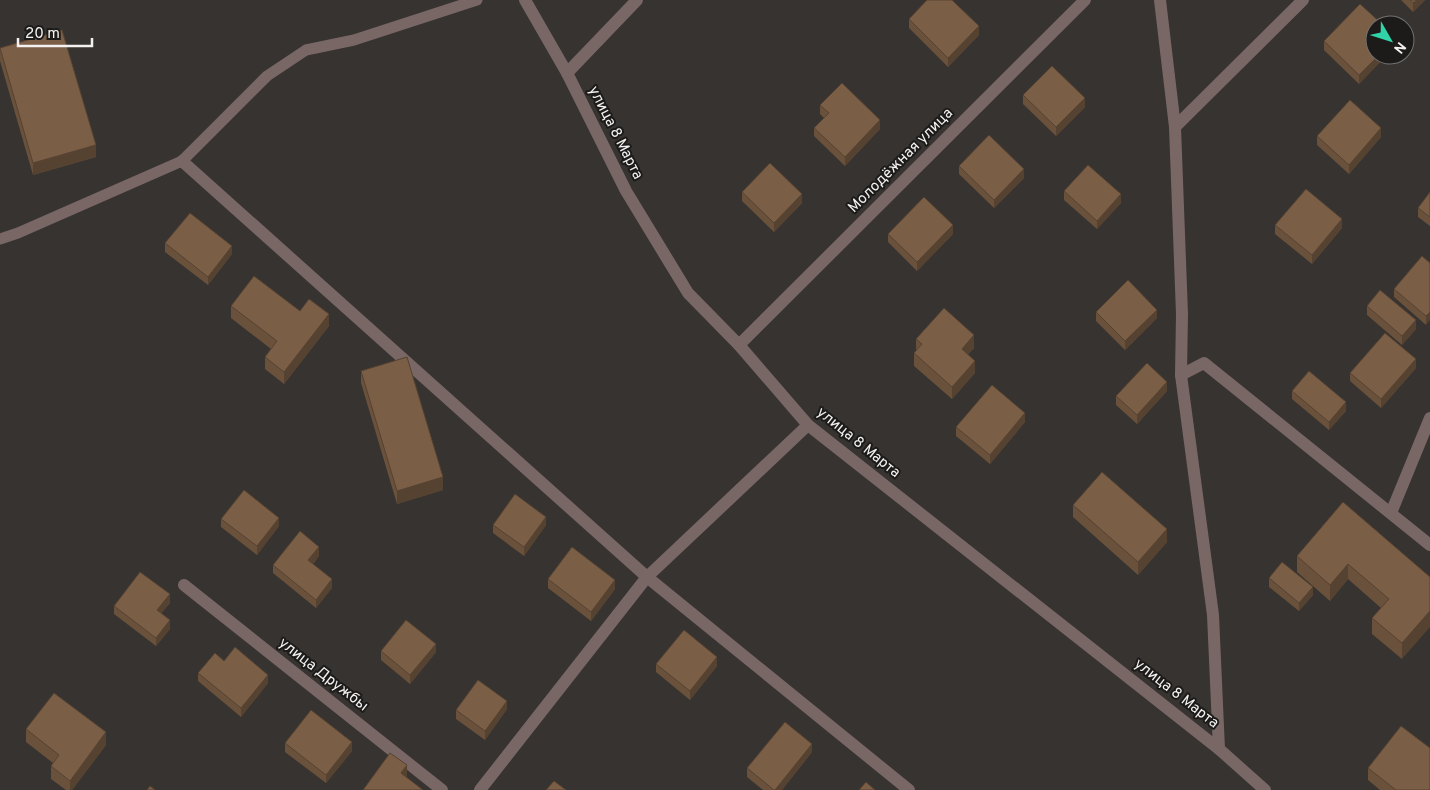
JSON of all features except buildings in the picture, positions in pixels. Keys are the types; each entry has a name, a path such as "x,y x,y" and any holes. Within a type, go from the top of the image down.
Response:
{"street":[{"name":"улица 8 Марта","path":"525,0 567,73 626,191 688,293 739,345 808,425 1219,749 1265,790"},
{"path":"567,73 637,0"},
{"name":"Молодёжная улица","path":"739,345 1085,0"},
{"path":"1160,0 1175,127 1182,314 1181,374 1213,615 1219,749"},
{"path":"1175,127 1303,0"},
{"path":"182,161 647,577 909,790"},
{"path":"1181,374 1204,363 1430,544"},
{"path":"1391,513 1430,418"},
{"path":"480,790 647,577 808,425"},
{"name":"улица Дружбы","path":"184,585 442,790"}],"lane":[{"path":"0,239 18,233 182,161 267,76 306,50 354,40 477,0"}]}
